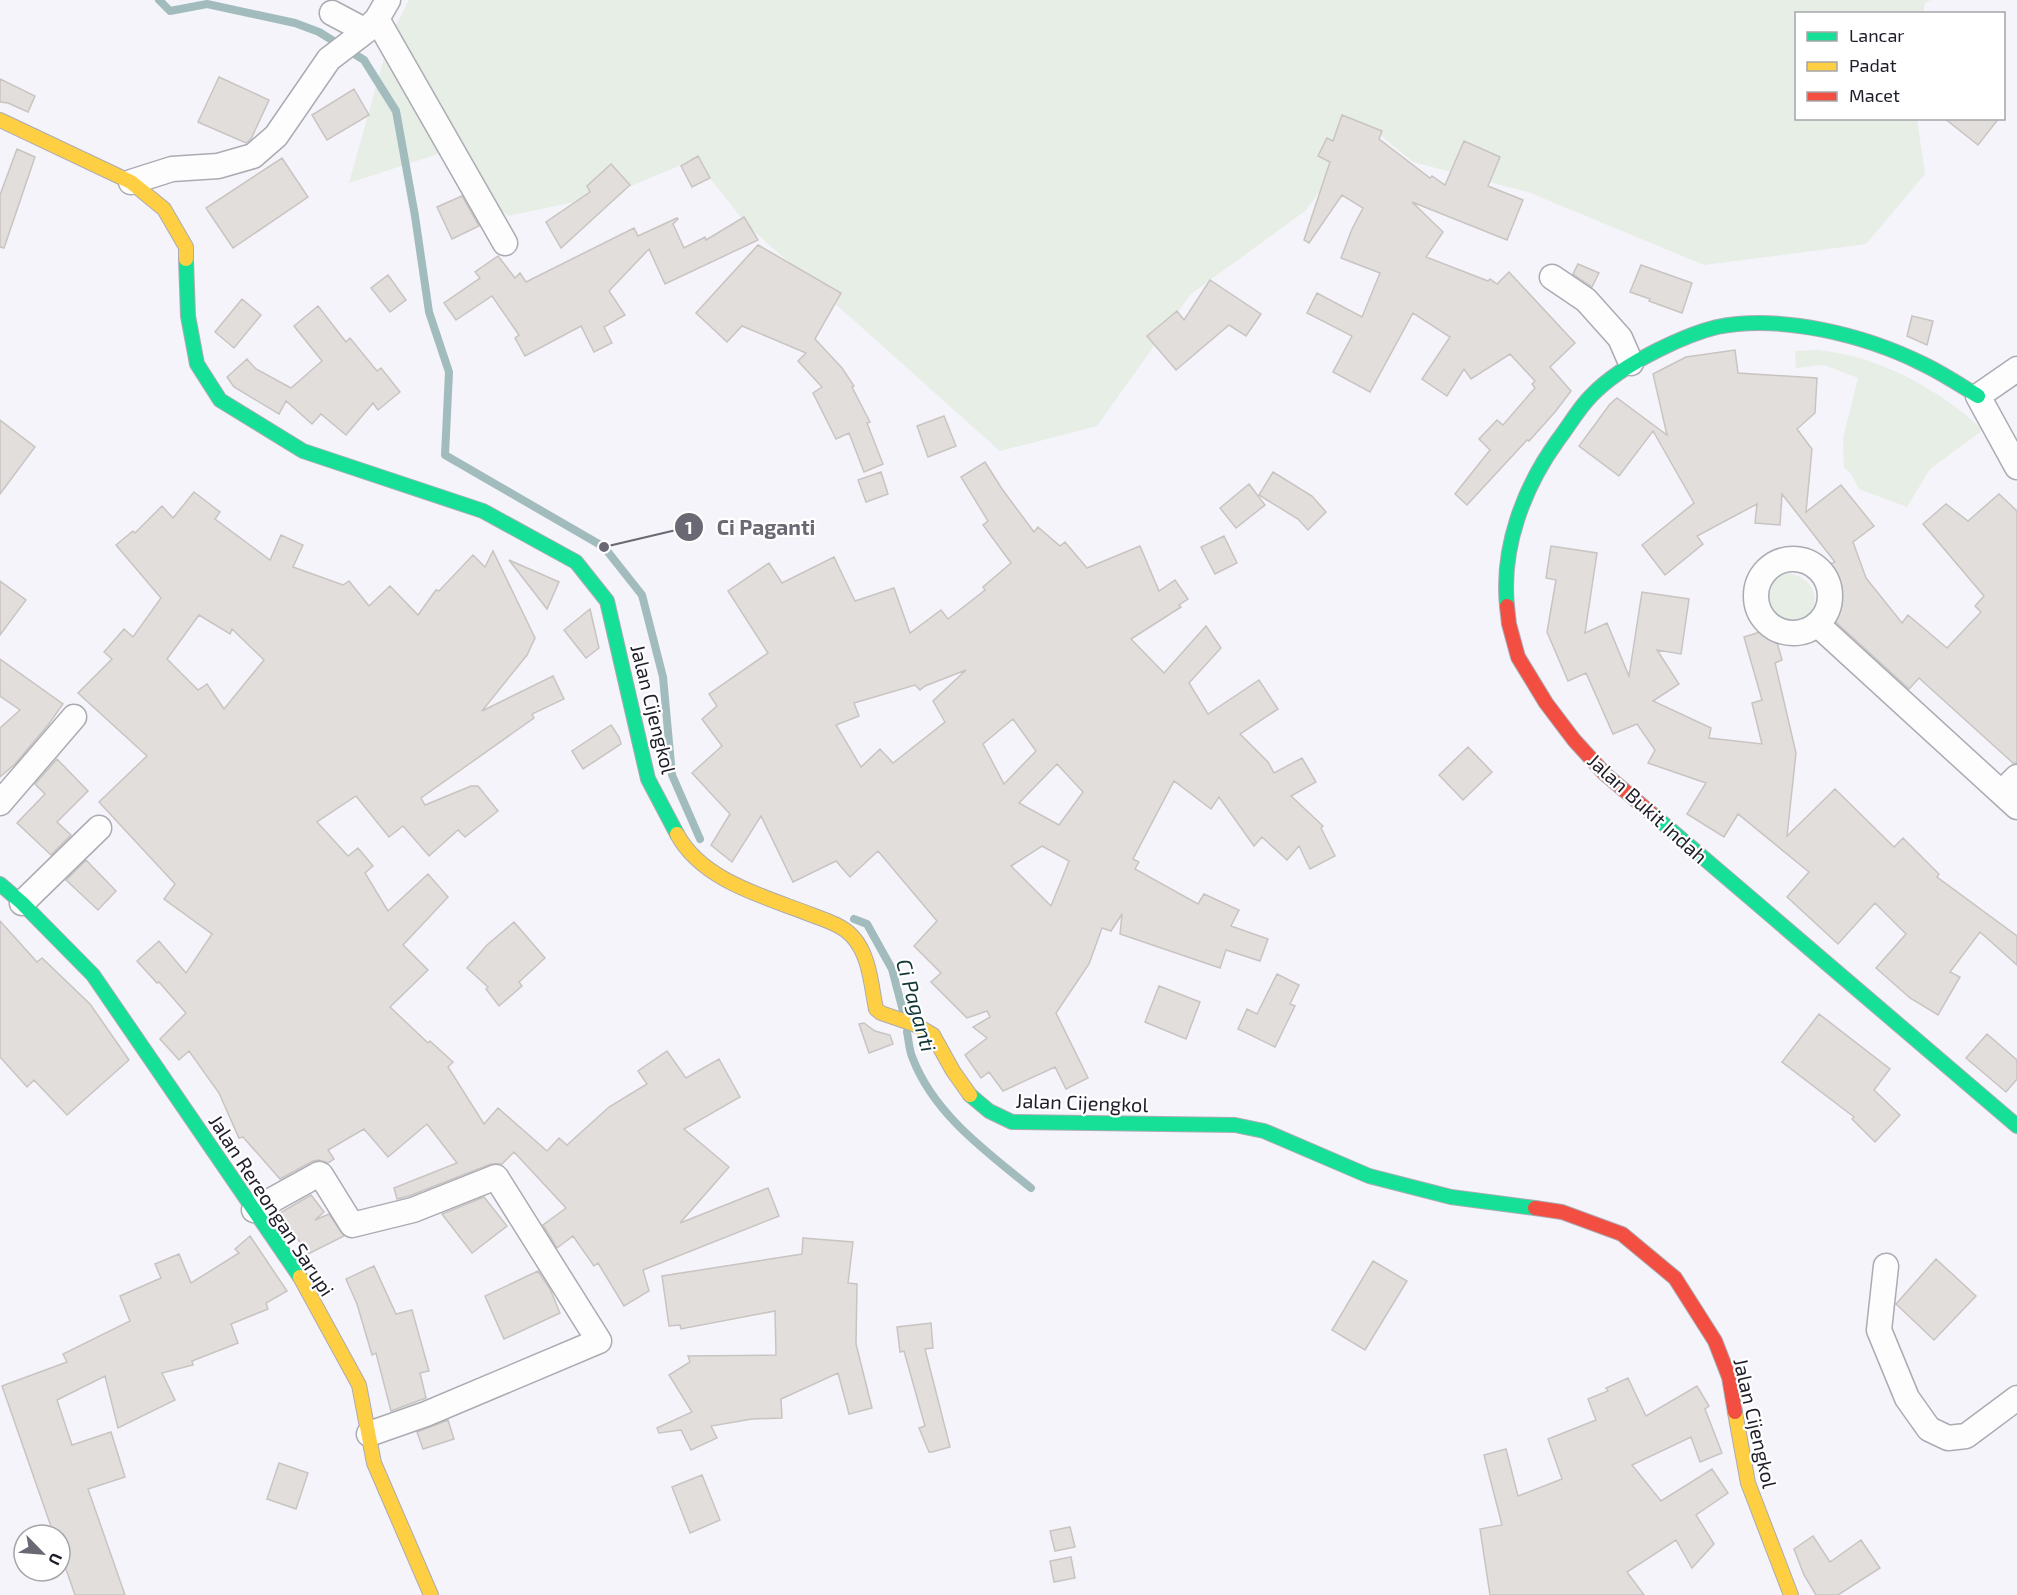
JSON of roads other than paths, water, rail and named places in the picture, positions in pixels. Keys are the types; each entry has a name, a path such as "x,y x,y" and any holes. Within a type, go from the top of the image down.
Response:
{"street":[{"path":"332,13 373,21 505,243"},
{"path":"131,182 172,169 218,166 253,156 276,136 329,59 373,21"},
{"name":"Jalan Cijengkol","path":"0,120 131,182 164,209 186,247 188,316 197,364 220,400 303,451 483,511 576,561 607,601 648,780 680,839 700,861 726,881 835,924 852,935 865,955 876,1008 881,1013 934,1035 959,1083 973,1100 991,1113 1012,1122 1235,1125 1264,1131 1369,1176 1451,1197 1562,1212 1622,1234 1675,1278 1715,1341 1729,1377 1748,1483 1791,1595"},
{"path":"1552,277 1586,300 1620,338 1631,363"},
{"name":"Jalan Bukit Indah","path":"1978,396 1907,356 1834,331 1802,325 1733,325 1706,329 1631,363 1590,397 1550,449 1527,491 1510,543 1506,585 1508,621 1517,655 1539,694 1605,774 2017,1126"},
{"path":"2017,369 1978,396 2017,467"},
{"path":"1818,625 2012,792"},
{"path":"0,803 74,717"},
{"path":"22,903 99,828"},
{"name":"Jalan Rereongan Sarupi","path":"0,884 22,903 93,975 297,1271 359,1385 374,1463 431,1595"},
{"path":"254,1210 319,1174 352,1225 413,1210 496,1177 599,1341 426,1414 369,1434"},
{"path":"1886,1266 1880,1330 1907,1398 1929,1429 1948,1438 1966,1436 2017,1398"}],"waterway":[{"name":"Ci Paganti","path":"159,0 170,11 207,4 295,23 319,32 364,60 396,111 429,312 449,372 445,455 604,547 642,595 663,677 672,775 700,839"},
{"name":"Ci Paganti","path":"854,919 867,924 892,969 903,1011"},
{"name":"Ci Paganti","path":"907,1032 912,1056 922,1079 934,1097 963,1131 1031,1188"}],"place":[{"name":"Ci Paganti","path":"604,547"}]}
